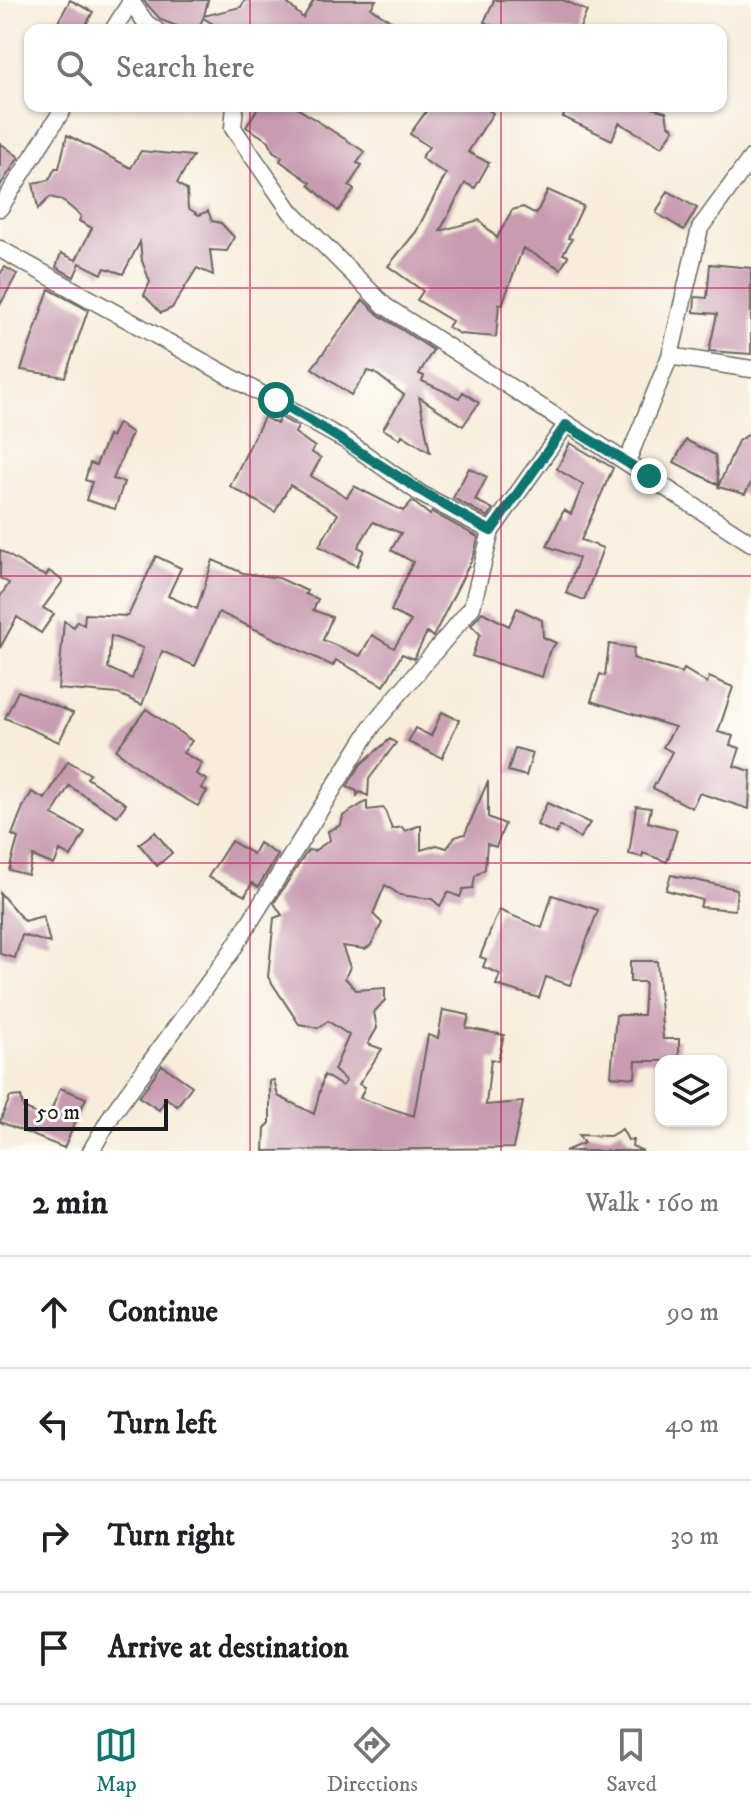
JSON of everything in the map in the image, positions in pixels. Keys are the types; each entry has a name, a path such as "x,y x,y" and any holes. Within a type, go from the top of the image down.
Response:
{"street":[{"path":"117,24 131,0 147,24"},
{"path":"0,208 61,112"},
{"path":"234,112 233,128 291,212 385,306 751,543"},
{"path":"627,462 670,356 700,228 751,158"},
{"path":"0,249 335,434 421,494 491,531"},
{"path":"670,356 751,369"},
{"path":"91,1151 113,1113 231,952 373,725 472,607 491,531 566,425"}],"building":[{"path":"70,0 93,12 86,24 57,24"},
{"path":"143,0 208,0 204,16 241,7 245,0 285,1 303,18 314,0 376,0 371,8 396,24 213,24 203,18 200,24 171,24 161,20"},
{"path":"494,0 563,0 587,11 582,24 484,22"},
{"path":"255,112 303,112 365,152 357,163 362,165 349,186 354,190 338,211 309,185 311,183 280,161 282,157 273,151 269,141 246,127"},
{"path":"426,112 493,113 468,152 489,163 475,188 465,183 440,231 479,220 497,238 512,210 523,207 536,214 548,190 583,206 568,238 572,239 563,254 568,256 561,269 523,248 502,305 499,304 496,337 460,334 448,327 452,321 417,300 423,291 388,266 416,232 446,174 421,158 429,147 410,134"},
{"path":"565,112 666,112 668,124 674,129 662,147 619,123 612,140 563,117"},
{"path":"67,135 131,168 141,151 193,156 177,183 187,190 188,208 199,215 208,211 212,221 221,223 234,237 227,251 210,250 213,275 197,268 172,308 161,313 144,295 150,282 142,261 140,242 123,274 105,268 102,274 80,263 74,277 56,267 61,253 76,260 92,228 79,221 81,216 62,200 50,197 38,209 33,183 49,180 55,168 59,168"},
{"path":"0,143 19,157 0,186"},
{"path":"668,191 697,208 684,230 656,213"},
{"path":"710,264 751,268 751,354 709,351 717,314 694,312 695,297 707,298"},
{"path":"5,267 17,274 0,305 0,274"},
{"path":"49,289 88,310 65,377 21,370"},
{"path":"363,300 379,315 433,350 419,374 424,376 422,381 459,398 463,392 479,403 463,426 419,397 430,452 402,435 400,439 383,429 404,395 375,373 368,371 351,395 312,368"},
{"path":"264,417 277,424 280,417 298,427 295,433 315,447 311,452 321,458 311,476 347,497 354,486 403,511 412,501 430,515 432,512 478,537 474,555 433,637 427,632 414,659 402,654 384,686 336,660 333,666 219,612 195,666 162,651 142,705 119,694 58,689 64,621 74,627 77,621 84,625 85,614 128,616 156,556 181,568 168,596 197,609 213,560 243,573 279,578 318,599 313,610 332,617 323,640 360,656 372,635 394,648 411,621 391,611 413,562 391,550 401,533 373,522 358,547 364,550 357,566 319,546 338,514 290,485 275,512 230,486","holes":["111,636 143,648 132,679 108,668"]},
{"path":"118,423 132,433 113,479 124,482 115,509 86,500 92,482 85,480 90,463 96,465 108,436 111,437"},
{"path":"751,433 751,483 745,494 718,487 738,441"},
{"path":"686,440 715,455 719,485 674,462"},
{"path":"570,443 613,468 581,540 603,548 584,600 566,593 579,558 547,546 564,510 571,514 583,485 557,469"},
{"path":"469,468 487,477 475,500 493,509 488,517 453,498"},
{"path":"0,550 34,571 46,576 49,571 63,581 43,608 54,614 41,633 17,617 0,648 0,597 9,583 0,578"},
{"path":"517,608 542,620 543,637 556,643 549,652 542,677 472,656 480,634 471,625 482,612 509,626"},
{"path":"609,644 634,648 633,658 644,662 682,673 684,669 707,683 709,677 733,687 718,732 733,736 730,745 740,748 734,766 751,771 749,809 699,793 692,808 653,788 672,752 663,747 675,727 591,701 600,674 605,676"},
{"path":"18,691 73,713 59,742 5,718"},
{"path":"146,709 192,741 183,753 202,763 196,774 207,780 201,788 207,791 198,806 159,784 116,750"},
{"path":"442,712 459,720 442,758 408,742 415,728 431,736"},
{"path":"390,739 396,743 369,779 368,796 360,792 357,796 357,791 347,787 361,764"},
{"path":"515,748 533,753 526,776 508,771"},
{"path":"68,761 90,774 87,778 126,804 117,816 69,786 52,815 85,832 71,857 60,851 54,865 33,856 28,875 9,870 18,838 12,835 23,807 32,792 45,799"},
{"path":"488,781 488,817 505,824 496,847 487,844 485,869 475,876 473,888 463,889 460,897 448,892 440,906 432,899 400,895 385,885 373,914 382,923 371,945 365,949 342,946 350,967 345,978 356,990 385,988 385,1000 374,1012 377,1028 368,1044 382,1049 359,1084 365,1087 360,1098 414,1116 428,1035 438,1038 443,1010 469,1015 466,1028 504,1035 498,1061 491,1059 486,1105 523,1102 513,1148 264,1151 265,1128 270,1123 270,1081 274,1080 278,1096 314,1114 324,1075 342,1086 346,1081 334,1070 349,1035 328,1021 318,1028 299,1024 268,977 274,918 282,915 274,903 308,850 314,851 330,840 328,831 341,825 343,816 367,801 367,810 384,808 392,829 402,827 405,831 421,825 421,850 437,845 447,848 455,837 465,834"},
{"path":"547,803 590,823 580,838 560,826 556,834 537,825"},
{"path":"636,806 651,808 648,822 677,830 667,862 643,853 642,857 629,854"},
{"path":"155,832 172,853 157,866 139,844"},
{"path":"231,841 253,854 259,843 278,855 258,887 252,883 245,896 208,877"},
{"path":"671,875 737,889 735,910 700,907 702,900 666,890"},
{"path":"0,893 24,921 43,916 50,943 22,935 15,958 0,954"},
{"path":"552,895 598,910 570,985 546,977 539,998 496,985 500,974 483,967 486,959 480,957 499,910 542,928"},
{"path":"630,961 657,961 663,1039 679,1039 679,1055 655,1055 655,1061 636,1061 635,1078 611,1076 616,1015 643,1015 645,982 630,982"},
{"path":"162,1065 192,1086 177,1106 166,1098 159,1110 139,1097"},
{"path":"60,1088 86,1098 64,1148 0,1122 10,1097 21,1096 23,1108 48,1119"},
{"path":"622,1129 628,1140 633,1140 632,1146 643,1151 565,1151 584,1143 578,1135 610,1136"}],"route":[{"path":"276,400 348,442 421,494 491,531 566,425 649,476"}]}
